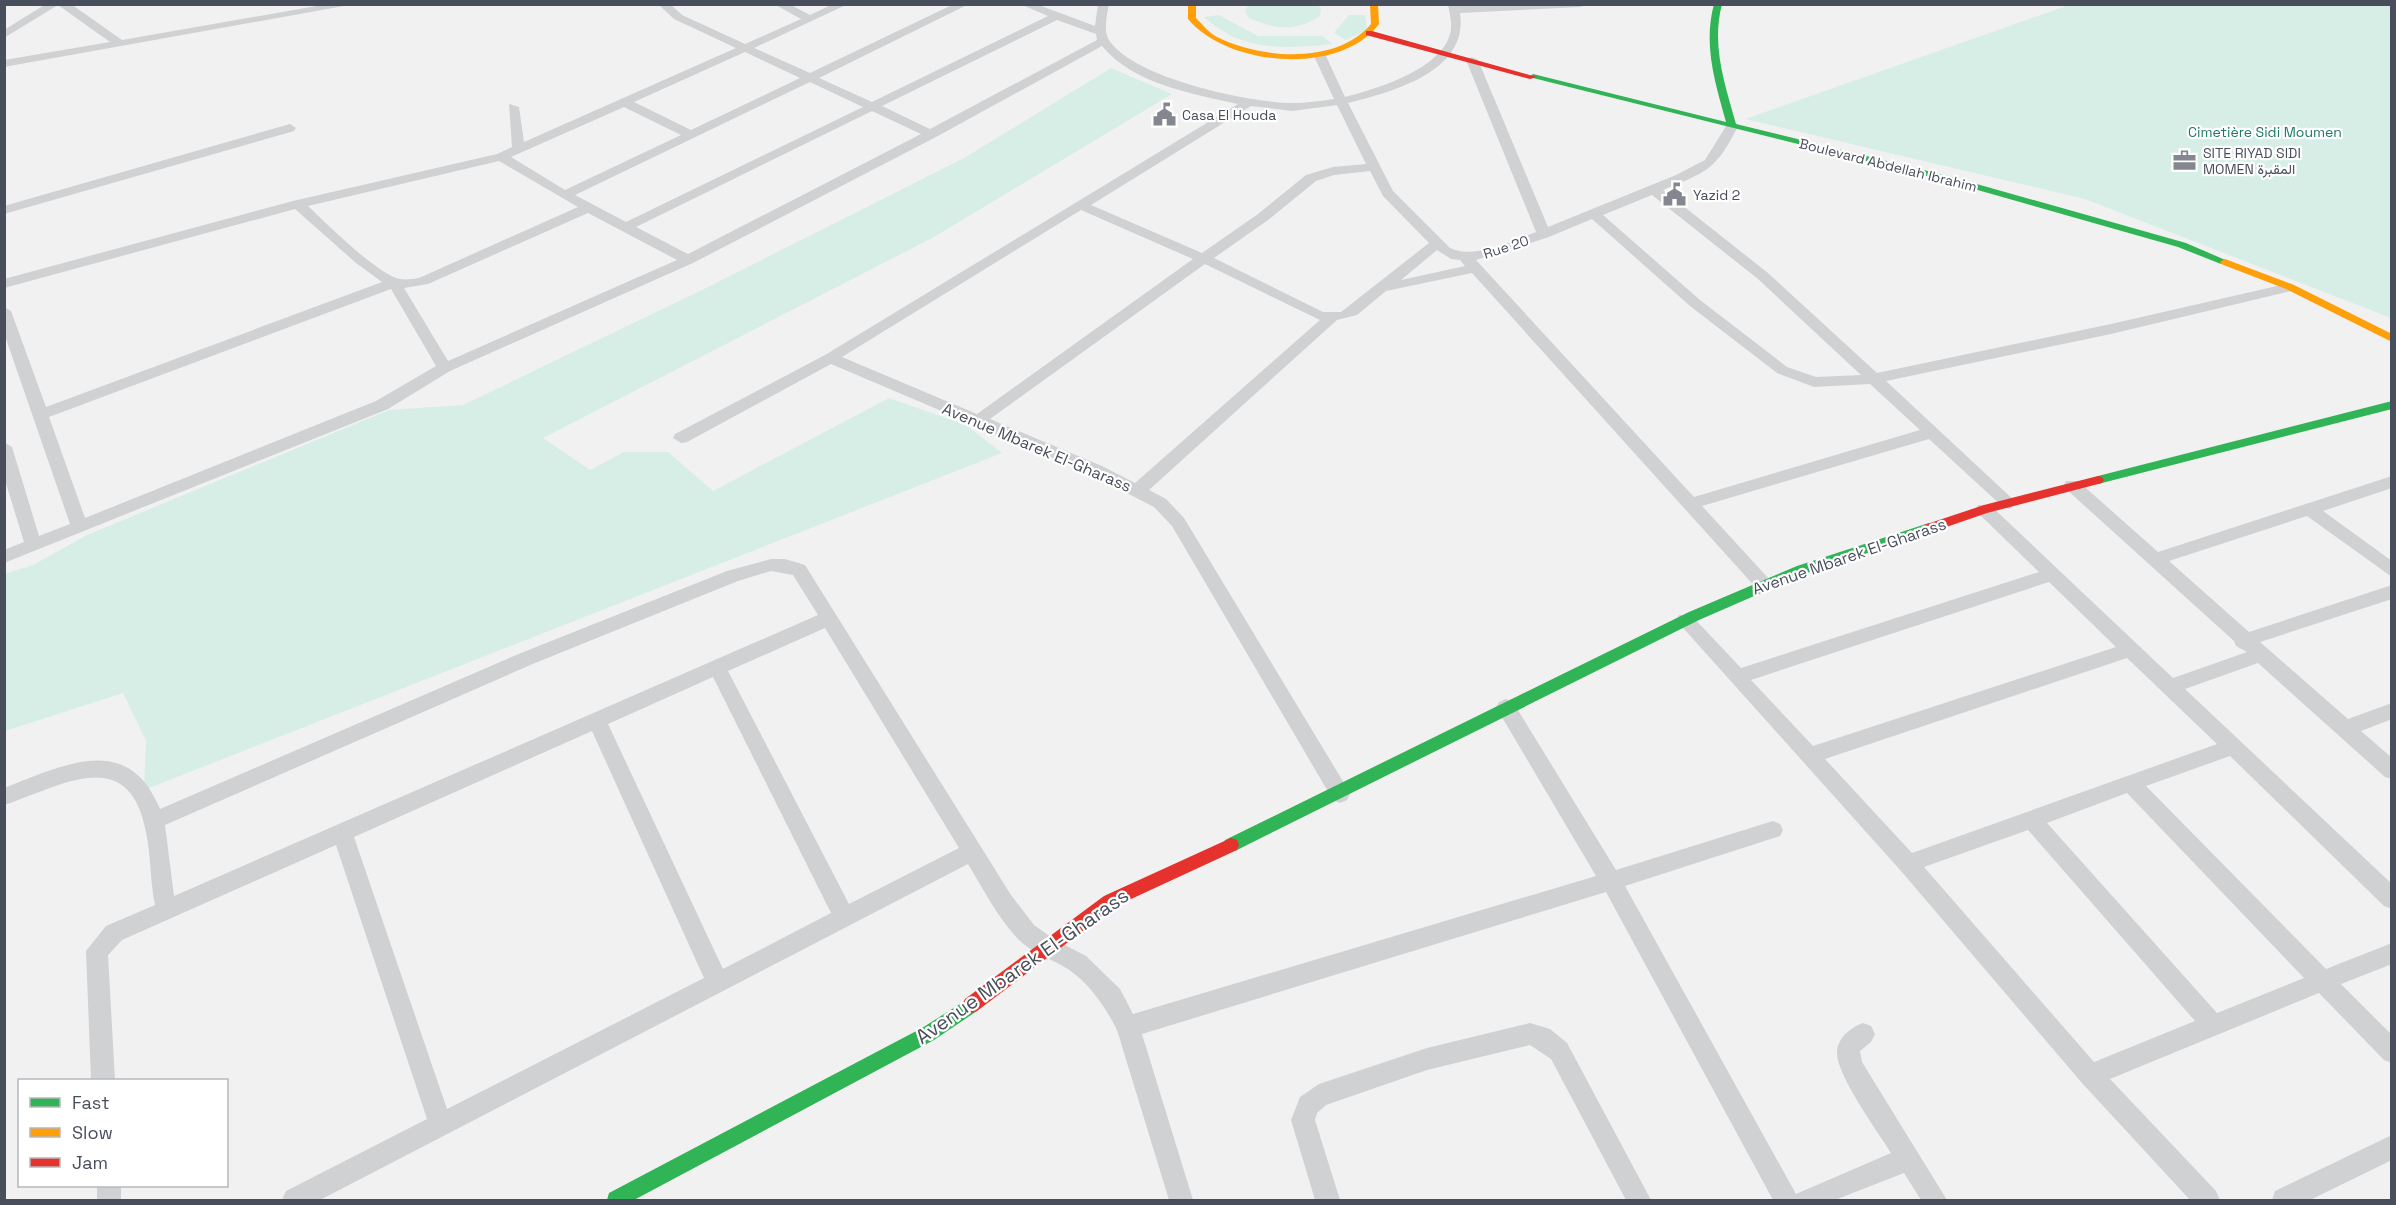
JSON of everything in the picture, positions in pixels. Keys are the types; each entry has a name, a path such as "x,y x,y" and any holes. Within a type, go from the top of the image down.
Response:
{"street":[{"path":"4,35 54,4"},
{"path":"63,4 120,44"},
{"path":"4,64 350,4"},
{"path":"663,4 678,17 932,134"},
{"path":"779,4 810,19"},
{"path":"4,284 298,204 501,157 843,4"},
{"path":"565,195 964,4"},
{"path":"1025,4 1102,37 1124,61 1143,73 1197,90 1292,107 1340,101 1378,92 1409,80 1454,43 1456,36 1454,7 1581,4"},
{"path":"1102,37 1100,23 1104,4"},
{"path":"1192,4 1192,19 1197,28 1221,44 1238,50 1278,56 1319,54 1349,45 1369,33 1376,23 1377,12 1374,4"},
{"path":"1718,4 1713,12 1712,30 1732,126"},
{"path":"624,228 1055,17"},
{"name":"Boulevard Abdellah Ibrahim","path":"1369,33 2072,212 2182,244 2290,288 2391,339"},
{"path":"4,557 382,405 445,368 688,260 932,134 1102,37"},
{"name":"Rue 20","path":"1319,54 1340,101 1388,193 1446,251 1470,262 1479,256 1594,214 1710,163 1719,152 1732,126"},
{"path":"1472,60 1544,234"},
{"path":"681,438 830,358 1251,101"},
{"path":"626,103 691,135"},
{"path":"513,107 519,149"},
{"path":"4,210 290,128"},
{"path":"501,157 624,228 688,260"},
{"path":"979,420 1318,174 1375,167"},
{"path":"1652,188 1762,276 2009,503"},
{"path":"298,204 333,237 394,283 445,368"},
{"path":"1080,205 1203,258 1312,313 1332,317 1352,312 1437,243"},
{"path":"39,415 394,283 423,280 588,208"},
{"path":"1594,214 1646,257 1695,303 1782,370 1814,382 1843,382 1875,378 2111,329 2290,288"},
{"path":"1384,287 1470,262 1764,585"},
{"path":"4,311 80,527"},
{"path":"1138,490 1332,317"},
{"name":"Avenue Mbarek El-Gharass","path":"830,358 979,420 1138,490 1160,502 1178,522 1340,794"},
{"name":"Avenue Mbarek El-Gharass","path":"616,1200 928,1034 1005,982 1047,947 1110,901 1340,794 1506,707 1764,585 1984,509 2391,405"},
{"path":"1690,504 1933,432"},
{"path":"4,447 33,545"},
{"path":"2072,485 2243,641 2391,771"},
{"path":"2153,560 2389,486"},
{"path":"1984,509 2391,899"},
{"path":"2312,510 2391,571"},
{"path":"154,821 528,658 756,568 785,565 799,570 1003,902 1026,932 1047,947 1078,963 1093,975 1112,997 1128,1027 1181,1200"},
{"path":"1737,677 2052,574"},
{"path":"2243,641 2391,592"},
{"path":"103,1079 97,951 114,933 166,908 827,618"},
{"path":"1686,620 1908,864 2090,1075 2206,1200"},
{"path":"1809,756 2131,649"},
{"path":"2169,687 2259,654"},
{"path":"717,667 845,918"},
{"path":"1506,707 1563,795 1612,881 1786,1200"},
{"path":"2344,729 2391,711"},
{"path":"597,719 718,983"},
{"path":"1908,864 2232,747"},
{"path":"4,796 86,767 108,768 125,772 136,782 154,821 166,908"},
{"path":"2131,784 2391,1052"},
{"path":"2031,819 2214,1026"},
{"path":"1128,1027 1773,830"},
{"path":"342,831 441,1126"},
{"path":"295,1200 972,852"},
{"path":"2090,1075 2391,953"},
{"path":"1326,1200 1303,1120 1308,1105 1318,1096 1427,1059 1530,1034 1548,1040 1559,1051 1639,1200"},
{"path":"1863,1034 1849,1044 1849,1061 1907,1159 1935,1200"},
{"path":"2284,1200 2391,1147"},
{"path":"1806,1200 1907,1159"}],"green space":[{"path":"1248,4 1317,5 1321,8 1320,16 1311,21 1285,28 1249,18 1245,11"},
{"name":"Cimetière Sidi Moumen","path":"2072,4 2391,5 2391,318 2085,199 1745,119"},
{"path":"1219,15 1258,36 1322,36 1333,44 1298,47 1264,46 1233,37 1204,17"},
{"path":"1349,15 1365,15 1367,30 1346,40 1334,33"},
{"path":"1111,68 1172,94 934,237 543,438 590,470 624,452 668,452 713,491 889,398 966,425 1002,453 144,790 146,741 123,693 5,731 4,574 33,565 87,535 389,410 463,405 702,290 964,158"}],"traffic: fast":[{"path":"1718,4 1714,19 1714,50 1719,81 1732,126"},
{"path":"1533,77 1949,179 2182,245 2225,262"},
{"path":"2098,480 2392,405"},
{"path":"1231,845 1694,616 1802,570 1929,528"},
{"path":"616,1200 928,1034 971,1005"}],"traffic: slow":[{"path":"1192,4 1192,19 1213,38 1247,51 1285,56 1323,53 1358,41 1375,24 1374,4"},
{"path":"2225,262 2290,287 2392,339"}],"traffic: jam":[{"path":"1369,33 1533,77"},
{"path":"1929,528 1984,509 2098,480"},
{"path":"971,1005 1110,901 1231,845"}],"place":[{"name":"Casa El Houda","path":"1164,115"},
{"name":"SITE RIYAD SIDI MOMEN المقبرة","path":"2185,161"},
{"name":"Yazid 2","path":"1675,195"}]}
